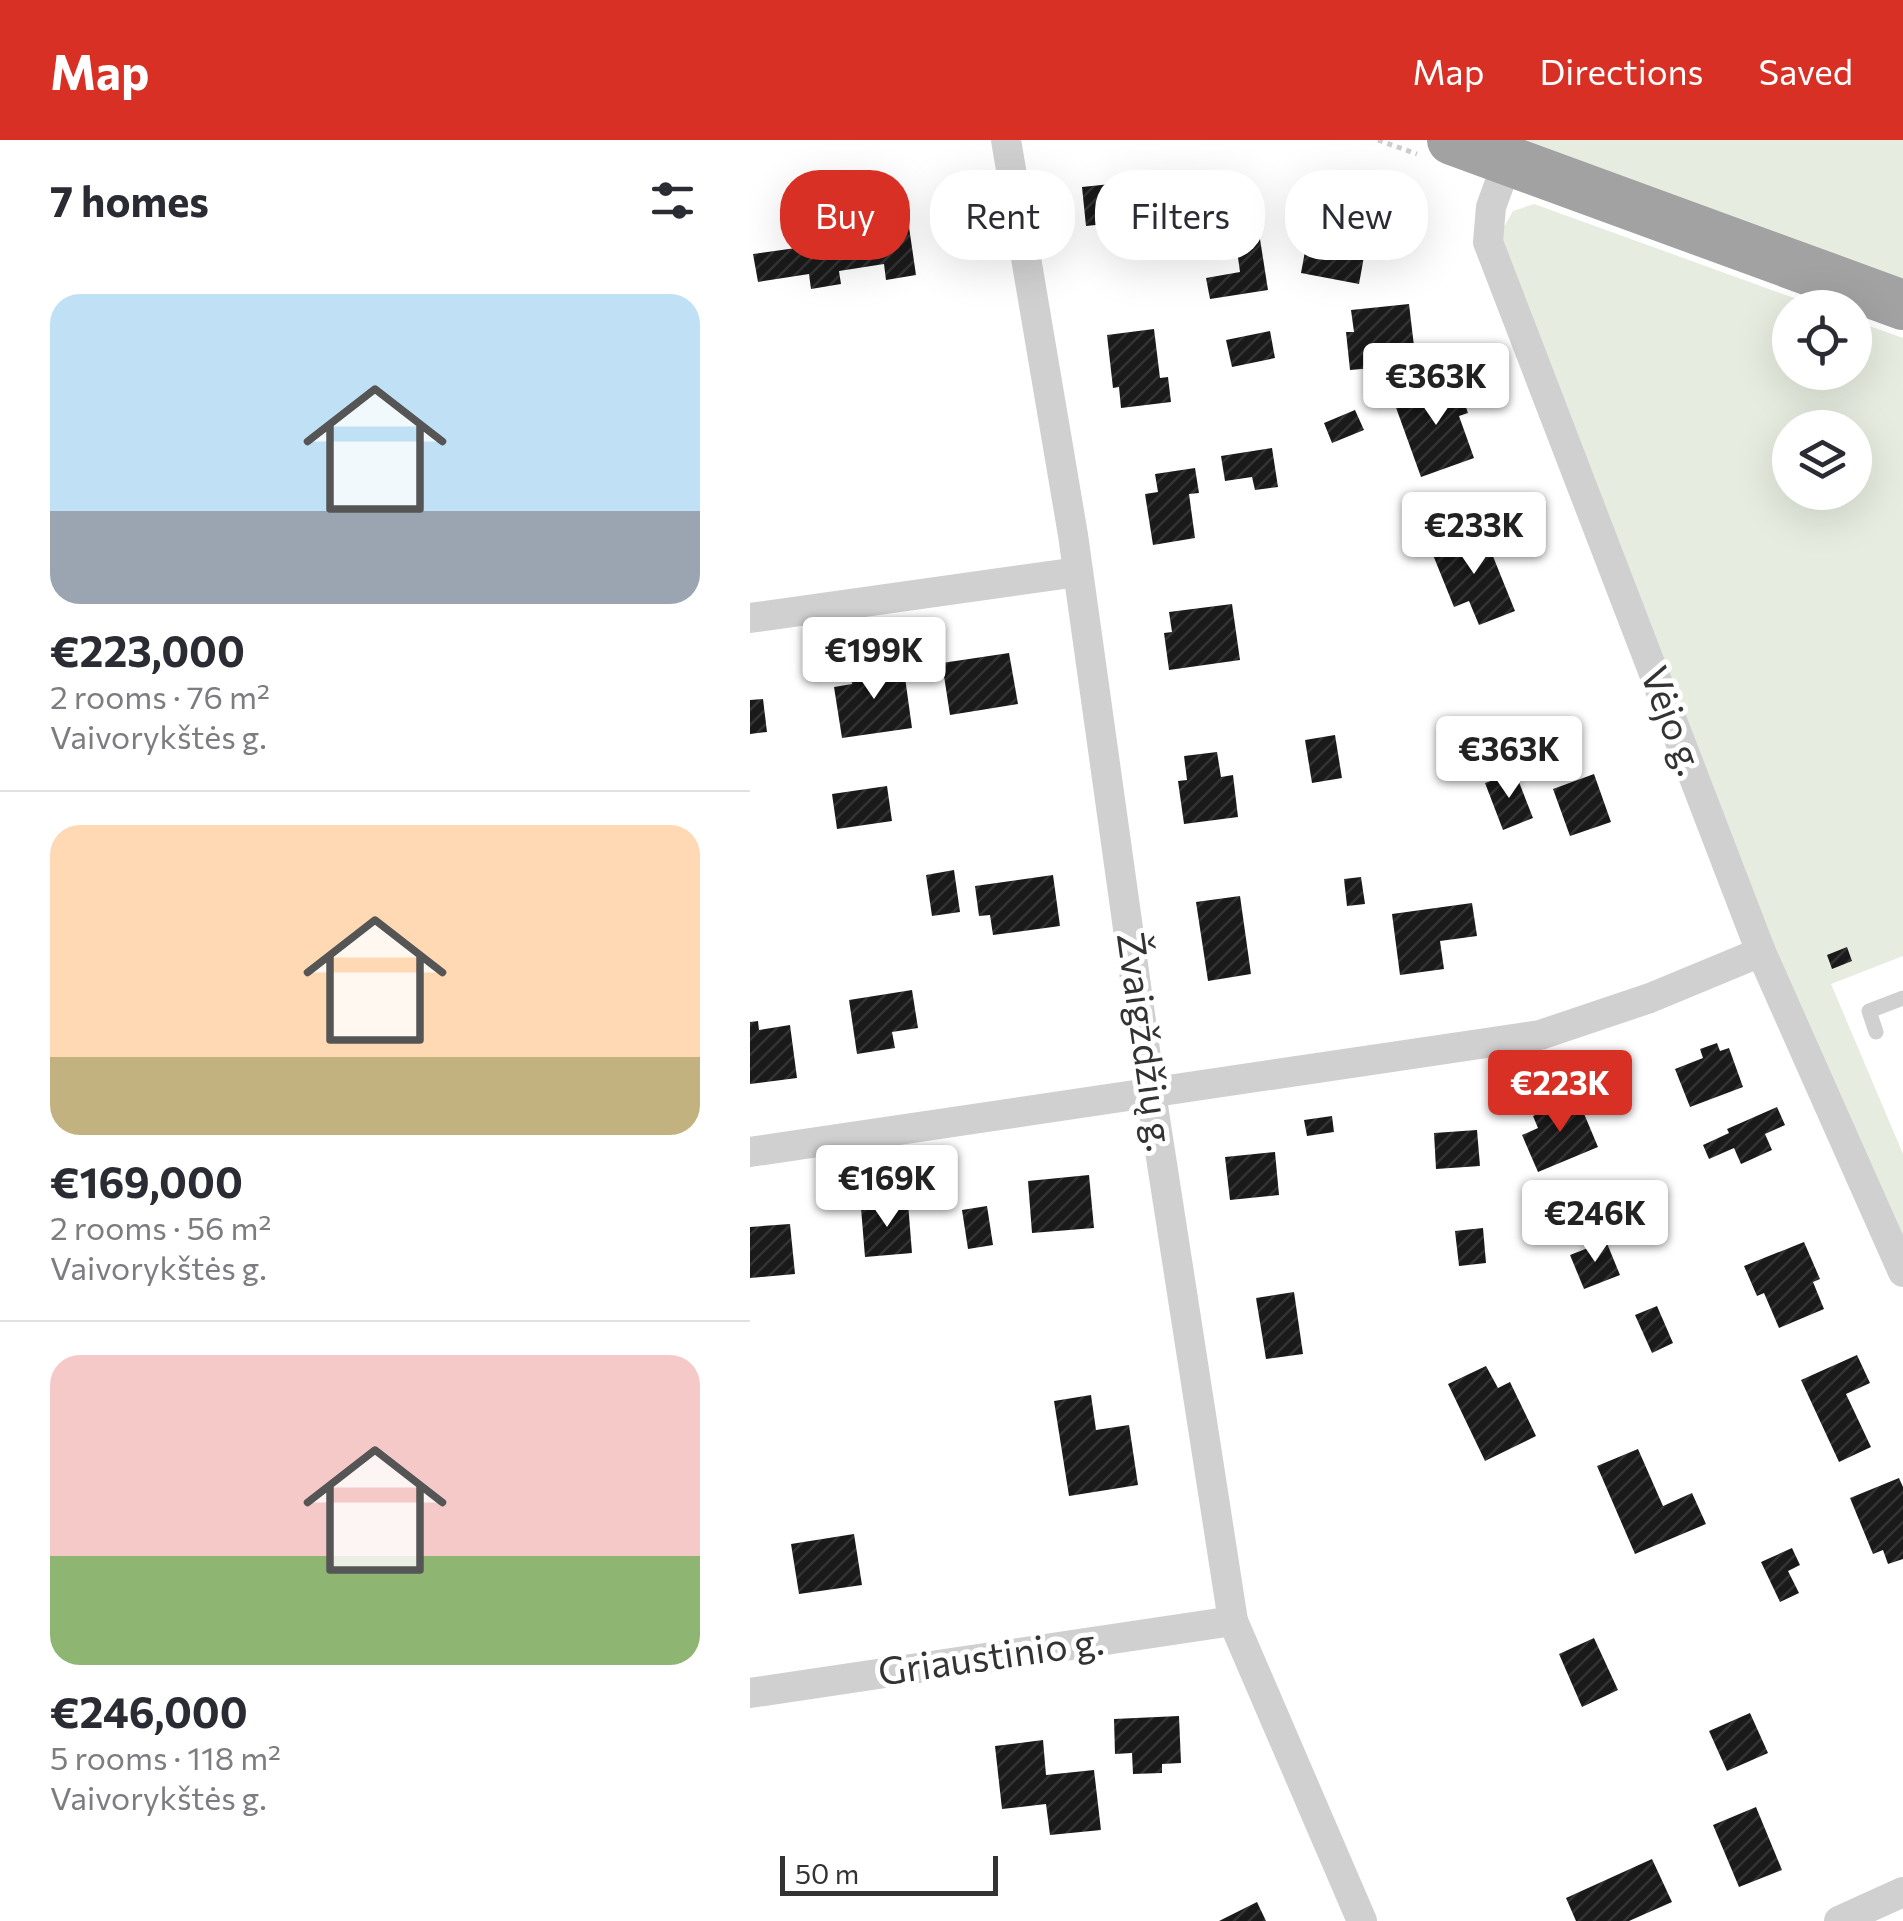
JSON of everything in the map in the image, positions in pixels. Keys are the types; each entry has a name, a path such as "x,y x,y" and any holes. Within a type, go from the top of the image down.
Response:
{"highway":[{"path":"1452,140 1903,305"}],"street":[{"name":"Žvaigždžių g.","path":"1006,140 1078,572 1151,1093 1232,1621 1362,1921"},
{"name":"Vėjo g.","path":"1508,160 1491,207 1488,242 1761,952 1903,1272"},
{"path":"750,618 1078,572"},
{"path":"750,1152 1540,1035 1650,998 1761,952"},
{"name":"Griaustinio g.","path":"750,1693 1232,1621"},
{"path":"1840,1921 1903,1892"}],"lane":[{"path":"1876,1032 1869,1011 1903,998"}],"shaded area":[{"path":"1508,140 1903,140 1903,283"},
{"path":"1534,204 1772,290 1772,390 1872,390 1872,327 1903,338 1903,956 1831,984 1903,1154 1903,1247 1798,1006 1507,259 1501,232 1513,211"}],"building":[{"path":"1095,186 1095,225 1086,226 1082,187"},
{"path":"910,234 916,275 886,280 884,264 839,271 841,284 811,289 809,274 758,282 753,254 780,250 780,260 910,260"},
{"path":"1238,260 1263,260 1268,290 1210,299 1206,278 1240,272"},
{"path":"1303,260 1363,260 1359,284 1301,273"},
{"path":"1409,304 1414,346 1406,346 1408,365 1350,370 1346,332 1354,332 1351,310"},
{"path":"1154,329 1160,378 1168,377 1171,402 1121,408 1119,387 1113,388 1107,335"},
{"path":"1270,331 1275,358 1232,367 1226,340"},
{"path":"1456,379 1468,413 1459,416 1474,458 1421,477 1394,402"},
{"path":"1355,410 1364,430 1332,443 1324,423"},
{"path":"1272,448 1278,487 1255,490 1252,477 1225,481 1221,456"},
{"path":"1195,468 1199,493 1189,494 1195,538 1153,545 1145,494 1158,492 1155,474"},
{"path":"1482,529 1515,611 1479,625 1469,601 1454,607 1431,550"},
{"path":"1232,604 1240,660 1169,670 1164,633 1172,632 1169,612"},
{"path":"1009,653 1018,704 950,715 942,663"},
{"path":"903,663 912,728 842,738 834,687 852,684 850,671"},
{"path":"763,699 767,732 750,734 750,700"},
{"path":"1335,735 1342,778 1312,783 1305,740"},
{"path":"1217,752 1221,777 1233,775 1238,817 1184,824 1178,781 1187,780 1184,756"},
{"path":"1515,772 1533,818 1503,830 1485,783"},
{"path":"1594,774 1611,822 1570,836 1553,789"},
{"path":"887,786 892,821 837,829 832,794"},
{"path":"954,870 960,912 932,916 926,875"},
{"path":"1053,875 1060,926 993,935 990,915 979,916 975,886"},
{"path":"1361,877 1365,904 1347,906 1344,879"},
{"path":"1240,896 1251,974 1208,981 1196,902"},
{"path":"1472,903 1477,936 1440,941 1444,969 1400,975 1392,914"},
{"path":"1847,947 1852,961 1832,969 1827,955"},
{"path":"912,990 918,1028 892,1032 895,1048 857,1054 849,1000"},
{"path":"758,1021 759,1030 790,1025 797,1078 750,1084 750,1022"},
{"path":"1717,1043 1720,1051 1729,1048 1743,1087 1690,1107 1675,1069 1703,1058 1700,1049"},
{"path":"1577,1097 1598,1147 1538,1172 1522,1135 1538,1128 1533,1116"},
{"path":"1777,1107 1785,1125 1765,1134 1772,1150 1741,1164 1734,1148 1709,1159 1703,1145 1729,1133 1727,1129"},
{"path":"1332,1116 1334,1132 1307,1136 1304,1120"},
{"path":"1477,1130 1480,1166 1436,1169 1434,1133"},
{"path":"1275,1152 1279,1195 1230,1200 1225,1157"},
{"path":"1089,1175 1094,1228 1032,1233 1028,1181"},
{"path":"908,1203 912,1253 865,1257 861,1208"},
{"path":"987,1206 993,1245 968,1249 962,1210"},
{"path":"790,1224 795,1274 750,1278 750,1227"},
{"path":"1483,1228 1486,1263 1459,1266 1455,1231"},
{"path":"1606,1241 1620,1275 1584,1289 1570,1255"},
{"path":"1804,1242 1820,1279 1813,1282 1824,1309 1779,1328 1764,1293 1757,1296 1744,1266"},
{"path":"1294,1292 1303,1354 1266,1359 1256,1298"},
{"path":"1657,1306 1673,1343 1652,1353 1635,1315"},
{"path":"1857,1355 1870,1383 1846,1394 1871,1447 1839,1462 1801,1380"},
{"path":"1486,1366 1498,1388 1510,1382 1536,1436 1485,1461 1448,1384"},
{"path":"1091,1395 1096,1430 1129,1425 1138,1485 1069,1496 1054,1401"},
{"path":"1638,1449 1663,1506 1692,1493 1706,1524 1635,1554 1597,1466"},
{"path":"1899,1478 1903,1487 1903,1559 1888,1564 1883,1550 1873,1554 1850,1498"},
{"path":"854,1534 862,1585 799,1594 791,1544"},
{"path":"1792,1548 1800,1565 1788,1571 1799,1593 1780,1602 1761,1562"},
{"path":"1594,1638 1618,1690 1582,1707 1559,1654"},
{"path":"1750,1713 1768,1753 1727,1771 1709,1731"},
{"path":"1179,1716 1181,1763 1162,1764 1162,1773 1133,1774 1132,1753 1115,1754 1114,1719"},
{"path":"1043,1740 1046,1775 1094,1770 1101,1830 1050,1835 1046,1804 1002,1809 995,1746"},
{"path":"1756,1807 1782,1870 1739,1887 1713,1825"},
{"path":"1652,1859 1672,1902 1629,1921 1576,1921 1566,1898"},
{"path":"1257,1902 1266,1921 1219,1921"}]}
